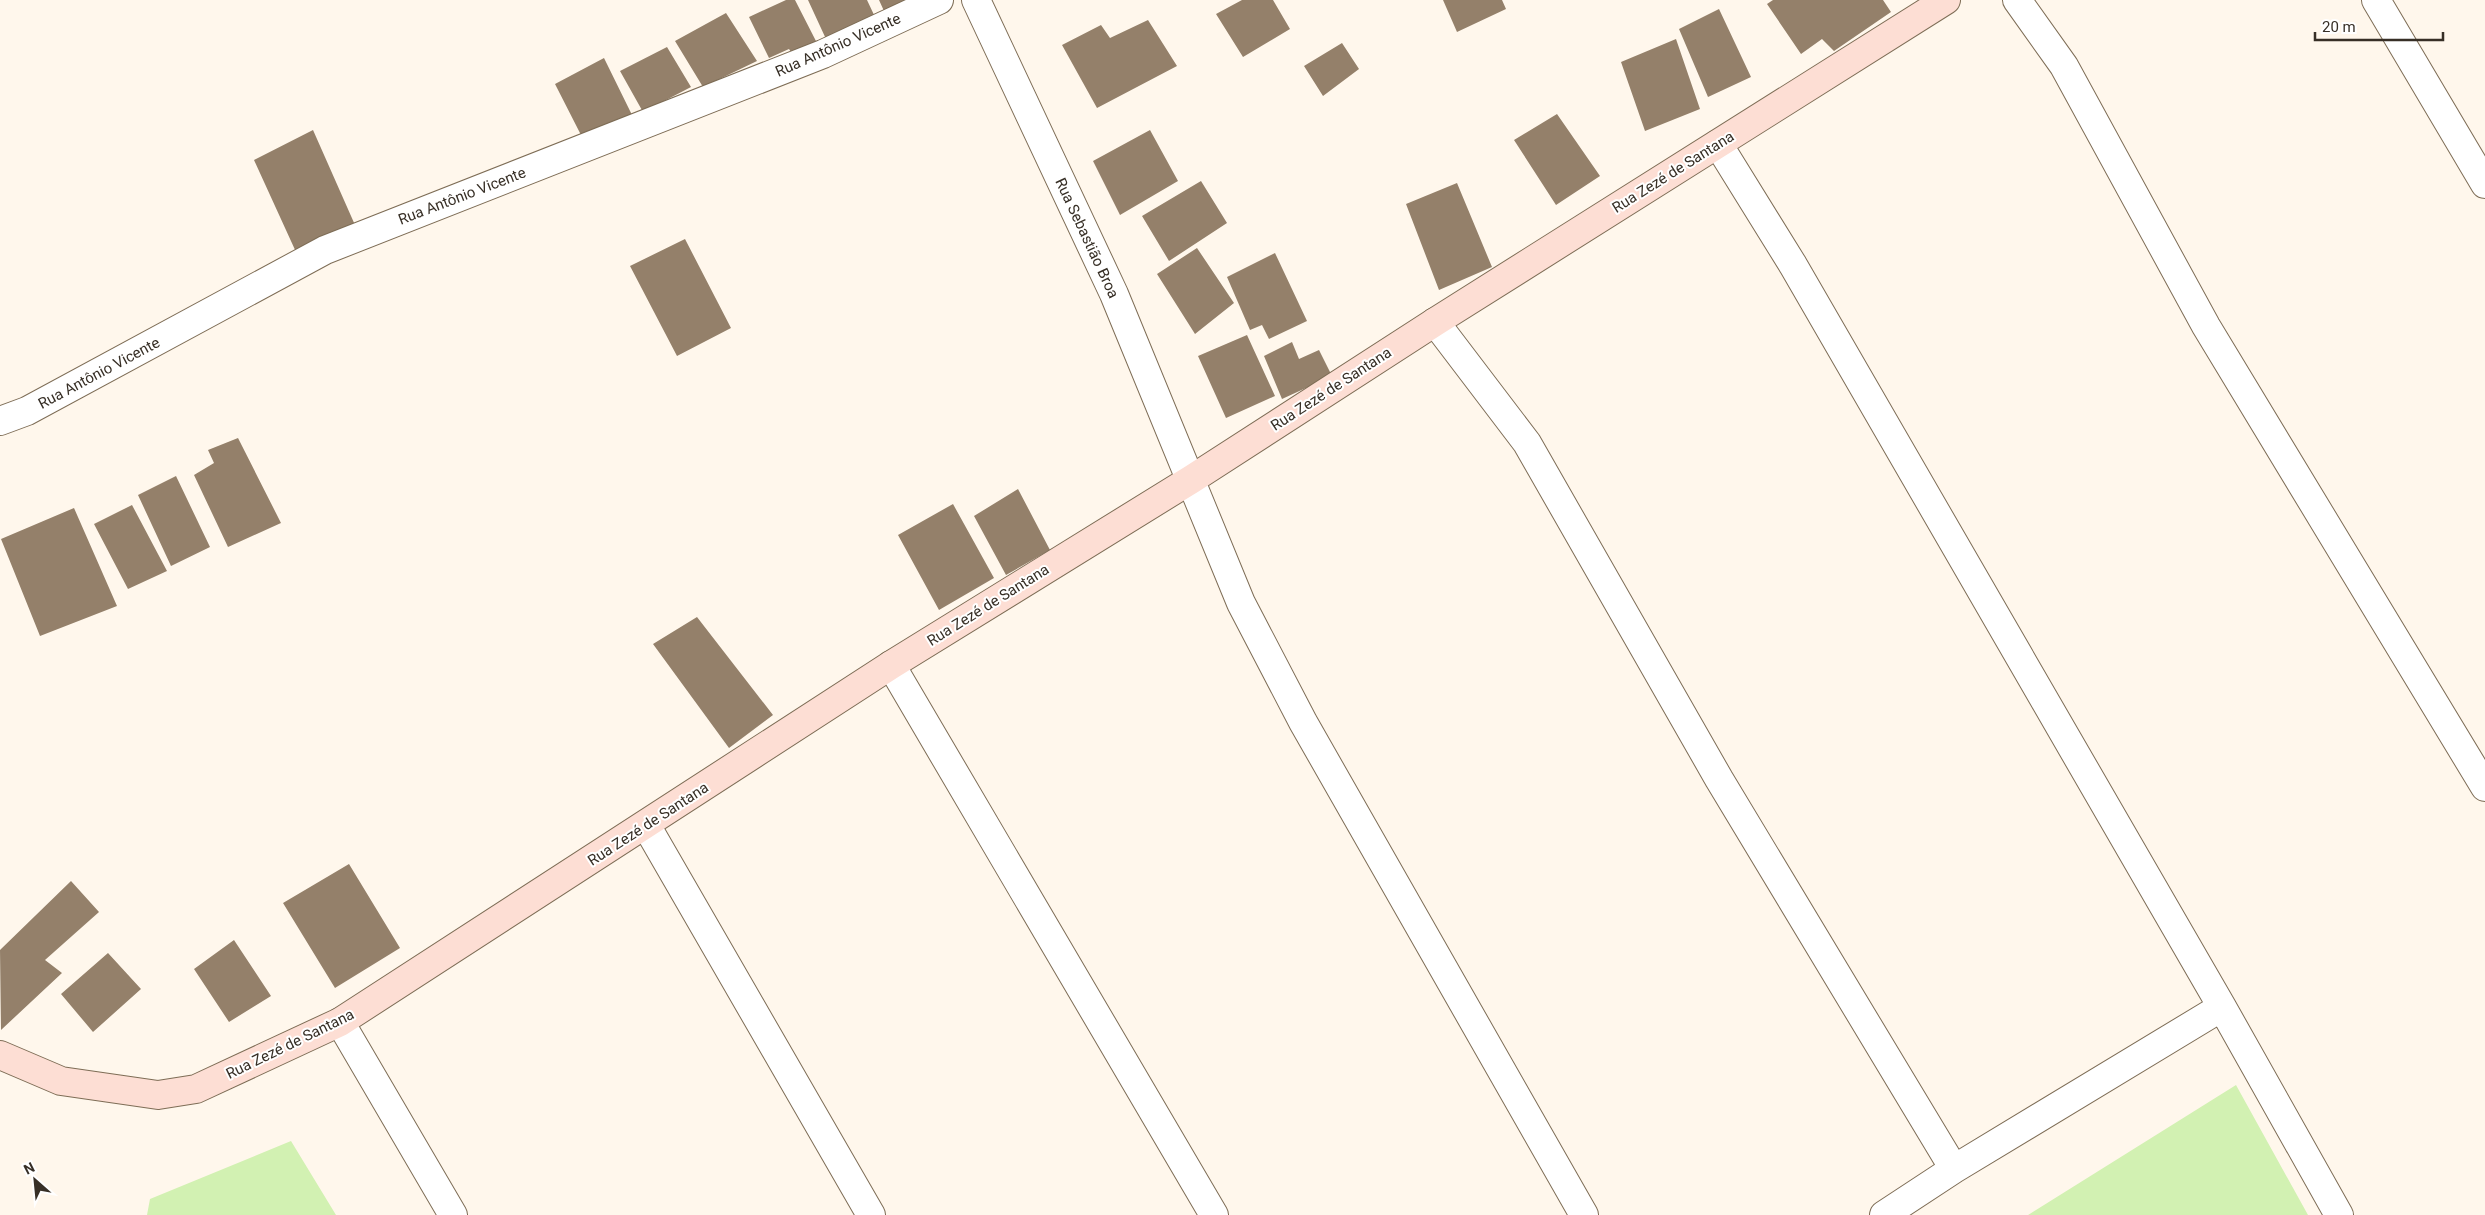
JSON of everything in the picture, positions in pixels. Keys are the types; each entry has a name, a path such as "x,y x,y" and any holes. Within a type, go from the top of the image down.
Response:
{"main road":[{"name":"Rua Zezé de Santana","path":"0,1055 61,1081 158,1095 196,1089 340,1022 646,825 891,664 1192,479 1435,322 1946,0"}],"street":[{"name":"Rua Antônio Vicente","path":"0,421 27,411 325,250 823,54 939,0"},
{"name":"Rua Sebastião Broa","path":"976,0 1114,294 1192,479 1241,603 1303,722 1584,1215"},
{"path":"2017,0 2064,66 2206,326 2485,786"},
{"path":"2376,0 2485,184"},
{"path":"1718,144 1792,265 2222,1006 2339,1215"},
{"path":"1435,322 1527,443 1719,779 1954,1169"},
{"path":"891,664 1214,1215"},
{"path":"646,825 871,1215"},
{"path":"1884,1215 1954,1169 2222,1006"},
{"path":"340,1022 453,1215"}],"green space":[{"path":"2236,1085 2308,1215 2028,1215"},
{"path":"291,1141 336,1215 147,1215 150,1199"}],"building":[{"path":"786,0 795,0 818,45 793,55 789,49 769,58 749,17"},
{"path":"808,0 867,0 875,17 826,39"},
{"path":"879,0 912,0 884,11"},
{"path":"1242,0 1273,0 1290,29 1243,57 1216,14"},
{"path":"1443,0 1502,0 1506,9 1457,32"},
{"path":"1773,0 1883,0 1891,12 1834,51 1822,39 1801,54 1767,4"},
{"path":"1719,9 1751,77 1708,97 1679,29"},
{"path":"726,13 757,61 703,87 675,41"},
{"path":"1148,20 1177,66 1097,108 1062,45 1101,25 1110,38"},
{"path":"1676,39 1700,109 1645,131 1621,62"},
{"path":"1342,43 1359,69 1323,96 1304,66"},
{"path":"667,47 691,87 643,112 620,71"},
{"path":"604,58 633,117 581,135 555,84"},
{"path":"1557,114 1600,176 1556,205 1514,140"},
{"path":"313,130 355,225 296,252 254,160"},
{"path":"1150,130 1178,181 1120,215 1093,161"},
{"path":"1201,181 1227,223 1169,261 1142,216"},
{"path":"1457,183 1492,267 1439,290 1406,204"},
{"path":"685,239 731,328 677,356 630,266"},
{"path":"1197,248 1234,303 1195,334 1157,274"},
{"path":"1275,253 1307,321 1269,339 1262,325 1250,330 1227,277"},
{"path":"1247,335 1275,396 1226,418 1198,356"},
{"path":"1292,342 1299,359 1319,350 1332,376 1282,399 1264,356"},
{"path":"238,438 281,523 228,547 194,475 214,463 208,450"},
{"path":"176,476 210,547 171,566 138,495"},
{"path":"1018,489 1050,550 1006,575 974,516"},
{"path":"953,504 994,578 939,610 898,535"},
{"path":"132,505 167,571 128,589 94,524"},
{"path":"74,508 117,606 40,636 1,539"},
{"path":"697,617 773,715 729,748 653,644"},
{"path":"349,864 400,948 335,988 283,903"},
{"path":"71,881 99,912 45,960 62,973 1,1030 0,950"},
{"path":"234,940 271,996 229,1022 194,969"},
{"path":"108,953 141,989 93,1032 61,994"}]}
